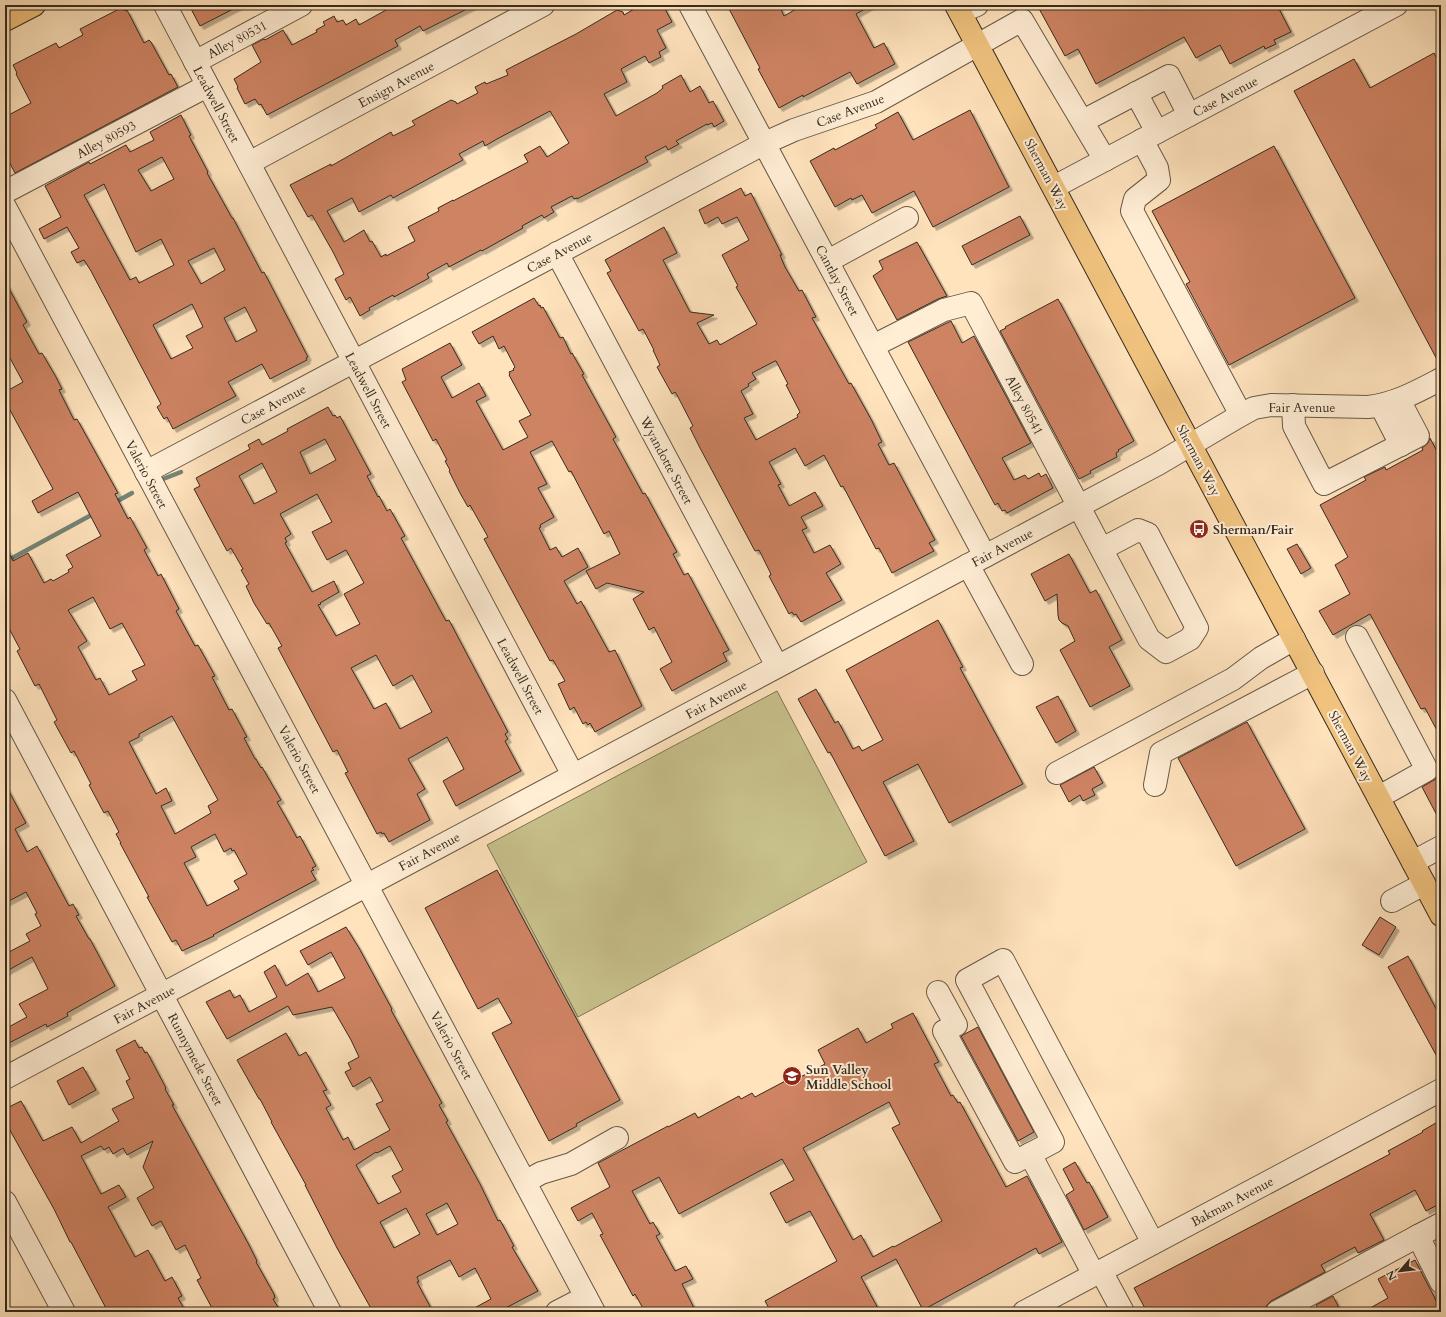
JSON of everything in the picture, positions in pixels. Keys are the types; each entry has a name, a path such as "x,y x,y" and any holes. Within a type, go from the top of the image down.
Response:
{"main road":[{"path":"5,20 34,5"},
{"name":"Sherman Way","path":"965,8 978,46 1441,915"}],"street":[{"name":"Leadwell Street","path":"164,5 573,775"},
{"name":"Alley 80531","path":"195,62 301,5"},
{"name":"Ensign Avenue","path":"249,163 543,5"},
{"name":"Cantlay Street","path":"690,5 873,346 976,560 1022,664"},
{"name":"Case Avenue","path":"1054,187 1396,5"},
{"name":"Case Avenue","path":"146,472 765,143 794,130 876,102 1022,20 1083,121"},
{"path":"1105,160 1083,121 1169,76 1189,115"},
{"name":"Alley 80593","path":"5,192 207,86"},
{"path":"1136,93 1150,136 1159,180 1135,199 1132,211 1241,415"},
{"name":"Valerio Street","path":"5,207 590,1305"},
{"path":"828,261 907,218"},
{"name":"Wyandotte Street","path":"558,253 777,666"},
{"name":"Alley 80541","path":"873,346 944,310 971,303 1149,639 1166,652 1190,638 1197,628 1148,534 1138,530 1102,549"},
{"name":"Fair Avenue","path":"5,1078 1158,464 1254,408 1271,405 1368,407 1390,403 1441,379"},
{"path":"1293,405 1294,426 1324,484 1418,436 1390,403"},
{"path":"1357,637 1434,766 1379,797"},
{"path":"1057,773 1233,679 1261,658 1294,639"},
{"path":"1155,785 1161,753 1313,674"},
{"name":"Runnymede Street","path":"5,700 330,1312"},
{"path":"1413,862 1441,847"},
{"path":"1392,901 1424,884"},
{"path":"938,992 956,1025 944,1031 1015,1162 1053,1142 967,980 1004,960 1153,1243"},
{"name":"Bakman Avenue","path":"1024,1312 1441,1090"},
{"path":"524,1182 541,1173 570,1164 617,1138"},
{"path":"1030,1154 1122,1312"},
{"path":"5,1202 64,1312"},
{"path":"1277,1312 1441,1224"},
{"path":"1418,1236 1441,1282"},
{"path":"557,1312 590,1305"}],"shaded area":[{"path":"777,691 867,862 578,1017 487,845"}],"building":[{"path":"189,5 241,5 200,26"},
{"path":"395,5 475,5 423,31 420,26 395,40 398,46 267,115 261,104 259,105 255,99 245,104 234,79 261,62 252,45 283,30 292,45 317,32 316,30 325,25 323,22 334,16 337,22 343,20 346,25 356,19 359,25"},
{"path":"641,5 663,5 672,22 657,30 666,48 659,52 661,57 649,63 645,56 621,69 627,82 604,94 616,116 657,93 663,88 662,86 681,75 690,92 700,86 709,103 713,101 724,121 714,127 712,123 707,124 676,141 679,144 668,150 666,146 645,157 648,162 577,199 574,199 572,196 551,207 554,212 544,218 542,215 522,226 523,228 482,251 481,250 449,267 447,263 427,274 429,278 394,297 393,295 369,308 370,310 360,316 350,297 346,300 335,279 344,274 333,252 312,215 308,217 290,185 331,164 331,166 391,132 393,136 415,125 412,121 451,100 457,104 478,93 475,87 485,82 486,84 508,75 506,70 576,34 617,10 623,12 624,15","holes":["550,111 569,143 547,157 540,146 524,155 528,162 438,208 439,211 408,227 415,241 386,256 386,254 381,257 372,241 370,242 364,230 344,242 327,211 352,198 359,212 391,195 393,198 463,160 459,154 483,141 485,146"]},
{"path":"727,5 779,5 784,16 803,5 872,5 856,14 874,48 884,43 895,64 857,84 850,72 779,108"},
{"path":"1037,5 1277,5 1291,32 1274,40 1276,44 1265,49 1264,46 1230,64 1220,45 1196,58 1184,37 1096,84 1078,49 1065,56"},
{"path":"123,7 125,11 127,10 144,43 149,40 151,42 169,75 171,74 178,87 15,173 5,154 5,117 31,103 13,65 56,43 59,48 83,35 80,29"},
{"path":"1434,53 1441,67 1441,367 1294,91 1354,59 1370,88"},
{"path":"970,110 1009,187 933,227 914,191 872,213 862,195 852,200 851,198 835,207 810,161 877,128 875,125 898,112 913,140"},
{"path":"181,115 191,135 189,136 208,172 207,173 262,273 264,272 308,357 306,358 307,360 270,379 262,364 228,382 236,396 173,429 167,417 164,419 157,407 161,404 91,271 84,260 77,263 71,252 79,248 67,227 44,239 39,229 61,217 45,186 89,162 90,164 126,145 130,152 154,140 150,132","holes":["162,157 174,179 151,191 138,170","104,184 136,252 161,239 174,265 139,283 136,277 130,280 84,195","214,248 225,270 201,284 188,261","192,304 203,327 186,336 193,348 171,359 153,325","245,307 257,331 236,342 224,318"]},
{"path":"1274,146 1355,298 1229,365 1186,284 1190,282 1152,211"},
{"path":"741,188 745,196 751,193 782,255 780,255 785,267 799,291 802,290 816,317 812,318 849,384 851,383 872,421 882,442 878,444 889,465 894,463 935,540 929,543 934,551 892,573 879,548 876,549 843,486 841,487 824,455 805,466 795,448 769,462 781,484 778,485 789,506 815,492 823,506 801,517 807,528 802,530 814,553 830,545 841,564 826,573 842,600 801,622 796,614 794,615 792,612 789,614 769,576 771,575 770,572 759,550 755,551 700,448 690,428 693,426 677,395 675,392 672,394 657,367 660,365 643,329 639,331 607,273 611,271 605,260 664,227 677,253 663,260 690,312 714,315 697,323 709,344 717,340 720,345 757,324 736,287 738,286 722,255 749,240 737,217 722,224 718,217 705,224 699,210","holes":["776,361 800,412 797,415 798,417 756,440 744,418 753,414 741,391 756,379 752,373"]},
{"path":"1020,216 1030,235 972,265 962,246"},
{"path":"917,242 947,296 897,320 873,276 883,269 879,261"},
{"path":"5,281 27,322 23,325 39,354 42,353 56,377 62,389 59,390 74,420 77,419 118,493 115,494 128,519 130,517 147,548 144,550 158,576 161,574 179,609 176,611 195,646 198,645 215,676 212,677 229,710 232,709 247,737 244,738 255,759 261,768 262,767 281,800 277,802 297,838 300,836 316,866 312,868 314,870 311,871 316,880 213,935 214,936 182,951 176,940 172,942 147,897 149,897 116,834 119,832 108,811 104,813 89,785 91,784 74,751 71,753 54,722 57,720 39,684 35,686 17,651 20,649 5,621 5,545 13,561 28,553 44,583 51,579 53,581 69,572 68,570 73,567 66,555 101,536 78,492 38,513 32,501 53,489 5,401 5,392 23,382 5,349","holes":["93,597 110,629 122,623 145,665 132,671 137,680 109,695 100,678 96,680 78,647 87,641 68,610","172,716 218,800 208,806 211,813 175,834 161,806 172,801 166,788 156,794 129,742 139,737 139,734","215,834 224,852 231,848 232,851 234,850 247,874 234,881 239,889 207,906 184,863 196,857 191,847"]},
{"path":"534,298 541,308 543,307 560,338 563,337 571,354 572,353 584,374 582,375 616,437 613,439 643,494 645,493 677,552 673,554 684,575 688,573 729,650 723,653 727,661 672,691 660,669 672,662 654,627 649,630 633,599 644,592 607,583 596,589 586,571 620,554 609,531 604,534 571,471 569,472 552,441 530,452 547,484 538,488 554,517 540,525 541,527 539,528 550,550 556,547 562,557 578,548 588,567 564,581 577,604 581,601 609,652 615,650 642,706 595,732 590,723 588,725 586,722 583,724 574,707 570,710 558,684 565,681 553,660 550,661 484,539 488,537 470,505 468,507 460,493 445,461 447,460 436,439 433,441 402,382 406,380 402,369 450,343 462,365 441,377 452,398 479,383 486,396 476,401 503,450 528,437 519,421 531,415 509,375 509,372 514,370 513,369 515,367 504,346 499,349 493,336 479,344 472,332"},
{"path":"1058,299 1134,441 1118,450 1119,451 1116,453 1117,457 1090,471 1091,473 1079,479 1000,331"},
{"path":"951,321 962,343 974,336 1031,443 1002,458 1014,480 1025,475 1028,479 1039,473 1041,477 1046,474 1053,488 1007,513 1005,510 1002,511 998,503 995,505 908,342"},
{"path":"328,407 333,416 335,415 337,418 340,416 371,474 367,476 378,497 379,496 387,511 390,509 405,536 401,538 446,621 449,620 508,732 505,734 508,739 505,741 521,771 456,806 443,781 464,769 447,737 408,759 425,789 417,794 430,820 389,842 384,833 382,834 381,832 377,834 345,773 348,772 337,750 333,752 278,648 282,646 269,623 267,624 254,603 246,586 249,584 241,570 243,569 231,548 227,551 194,489 200,486 196,478 250,449 248,445 259,439 262,445 288,431 287,429","holes":["325,439 336,460 310,474 300,452","262,463 277,492 254,504 239,476","317,494 332,522 312,532 327,560 346,550 364,583 344,594 360,624 336,636 318,605 339,592 334,581 312,592 285,543 287,542 285,538 291,534 280,514","376,655 393,686 412,675 432,712 400,729 386,703 374,709 351,668"]},
{"path":"1430,438 1441,459 1441,738 1425,708 1421,709 1370,614 1333,635 1319,611 1350,594 1335,565 1348,557 1320,505 1366,480 1364,477 1385,467 1386,470 1423,450 1422,448 1428,443"},
{"path":"1297,544 1311,568 1301,574 1287,549"},
{"path":"1069,554 1090,593 1096,590 1122,640 1109,647 1130,686 1090,707 1060,650 1075,641 1068,626 1059,620 1057,594 1045,601 1031,574"},
{"path":"938,620 963,667 960,668 1023,784 949,823 918,764 883,782 914,841 885,856 830,752 828,753 798,699 816,689 835,723 838,721 853,749 859,746 862,751 883,740 846,670"},
{"path":"1058,696 1076,731 1056,743 1036,707"},
{"path":"1247,722 1305,829 1236,866 1178,758"},
{"path":"1094,767 1103,783 1092,789 1095,795 1083,801 1080,795 1069,802 1060,785"},
{"path":"1441,776 1441,823 1422,787"},
{"path":"5,784 26,823 15,829 27,852 37,846 69,906 73,904 79,915 76,916 115,986 67,1013 68,1016 47,1027 46,1024 5,1045 5,1029 27,1017 19,1004 48,989 32,957 5,972 5,954 30,941 26,934 41,926 35,914 37,913 26,892 5,903"},
{"path":"497,870 620,1100 576,1124 577,1126 549,1141 492,1033 512,1023 498,998 478,1009 425,908"},
{"path":"1380,917 1396,927 1379,955 1362,945"},
{"path":"346,927 359,948 442,1103 439,1105 448,1121 446,1122 480,1184 498,1221 500,1220 514,1246 512,1247 538,1291 498,1312 467,1312 491,1299 475,1268 459,1277 450,1260 417,1277 419,1282 417,1282 433,1312 373,1312 337,1248 306,1185 260,1099 237,1060 286,1033 299,1056 306,1052 327,1090 323,1091 331,1105 326,1108 343,1140 348,1137 354,1150 390,1130 376,1104 383,1101 370,1077 353,1087 345,1072 351,1069 348,1063 359,1057 351,1040 332,1007 293,1015 288,1006 227,1039 206,1002 230,990 234,998 240,995 249,1012 277,997 264,972 275,965 286,986 308,973 318,992 345,978 331,952 308,965 300,951","holes":["390,1146 403,1170 392,1176 401,1192 378,1204 356,1165 376,1152 377,1153","447,1203 458,1224 437,1235 426,1214","406,1208 420,1234 394,1248 380,1222"]},
{"path":"1408,956 1441,1018 1441,1064 1388,967"},
{"path":"913,1013 939,1062 934,1064 951,1096 953,1095 958,1103 960,1102 1006,1187 1027,1176 1062,1242 1039,1254 1036,1248 923,1310 896,1259 861,1277 880,1312 771,1312 765,1301 837,1261 810,1211 786,1223 770,1193 794,1180 782,1159 679,1214 659,1177 632,1191 650,1224 653,1222 660,1234 656,1236 675,1271 686,1266 693,1279 682,1284 696,1312 645,1312 635,1294 633,1296 600,1235 603,1234 592,1213 578,1221 571,1208 610,1187 598,1163 695,1113 698,1118 739,1096 741,1099 752,1093 755,1097 791,1078 793,1081 825,1064 818,1050 858,1028 866,1043 893,1028 891,1024","holes":["889,1102 900,1124 892,1128 942,1221 873,1257 861,1235 853,1240 803,1148"]},
{"path":"978,1027 1034,1132 1018,1141 961,1036"},
{"path":"135,1040 139,1048 142,1047 145,1053 147,1052 174,1105 172,1105 248,1243 257,1261 256,1262 274,1294 275,1298 273,1299 278,1307 269,1312 222,1312 220,1307 213,1310 197,1280 201,1278 185,1245 176,1250 161,1221 152,1226 137,1198 154,1188 143,1167 153,1141 127,1155 123,1148 113,1154 109,1147 104,1150 101,1146 81,1156 101,1194 119,1185 126,1197 108,1207 135,1257 148,1250 165,1281 172,1277 182,1296 178,1298 186,1312 108,1312 54,1209 7,1125 9,1124 5,1116 5,1109 21,1101 43,1141 72,1127 81,1143 119,1121 112,1109 134,1098 126,1081 130,1079 116,1050"},
{"path":"83,1067 96,1090 69,1105 57,1081"},
{"path":"1441,1120 1441,1203 1426,1211 1415,1190 1370,1214 1384,1240 1358,1253 1355,1247 1321,1265 1325,1272 1271,1301 1265,1309 1260,1312 1147,1312 1134,1288 1390,1154 1388,1151 1423,1132 1422,1131"},
{"path":"1075,1162 1087,1183 1089,1182 1108,1217 1084,1230 1066,1195 1074,1190 1063,1169"},
{"path":"1415,1260 1441,1312 1363,1312 1388,1298 1378,1279"},
{"path":"1333,1296 1341,1312 1319,1312 1316,1305"}],"waterway":[{"path":"158,481 181,472"},
{"path":"114,503 132,493"},
{"path":"5,562 95,513"}],"place":[{"name":"Sherman/Fair","path":"1199,529"},
{"name":"Sun Valley Middle School","path":"792,1076"}]}
